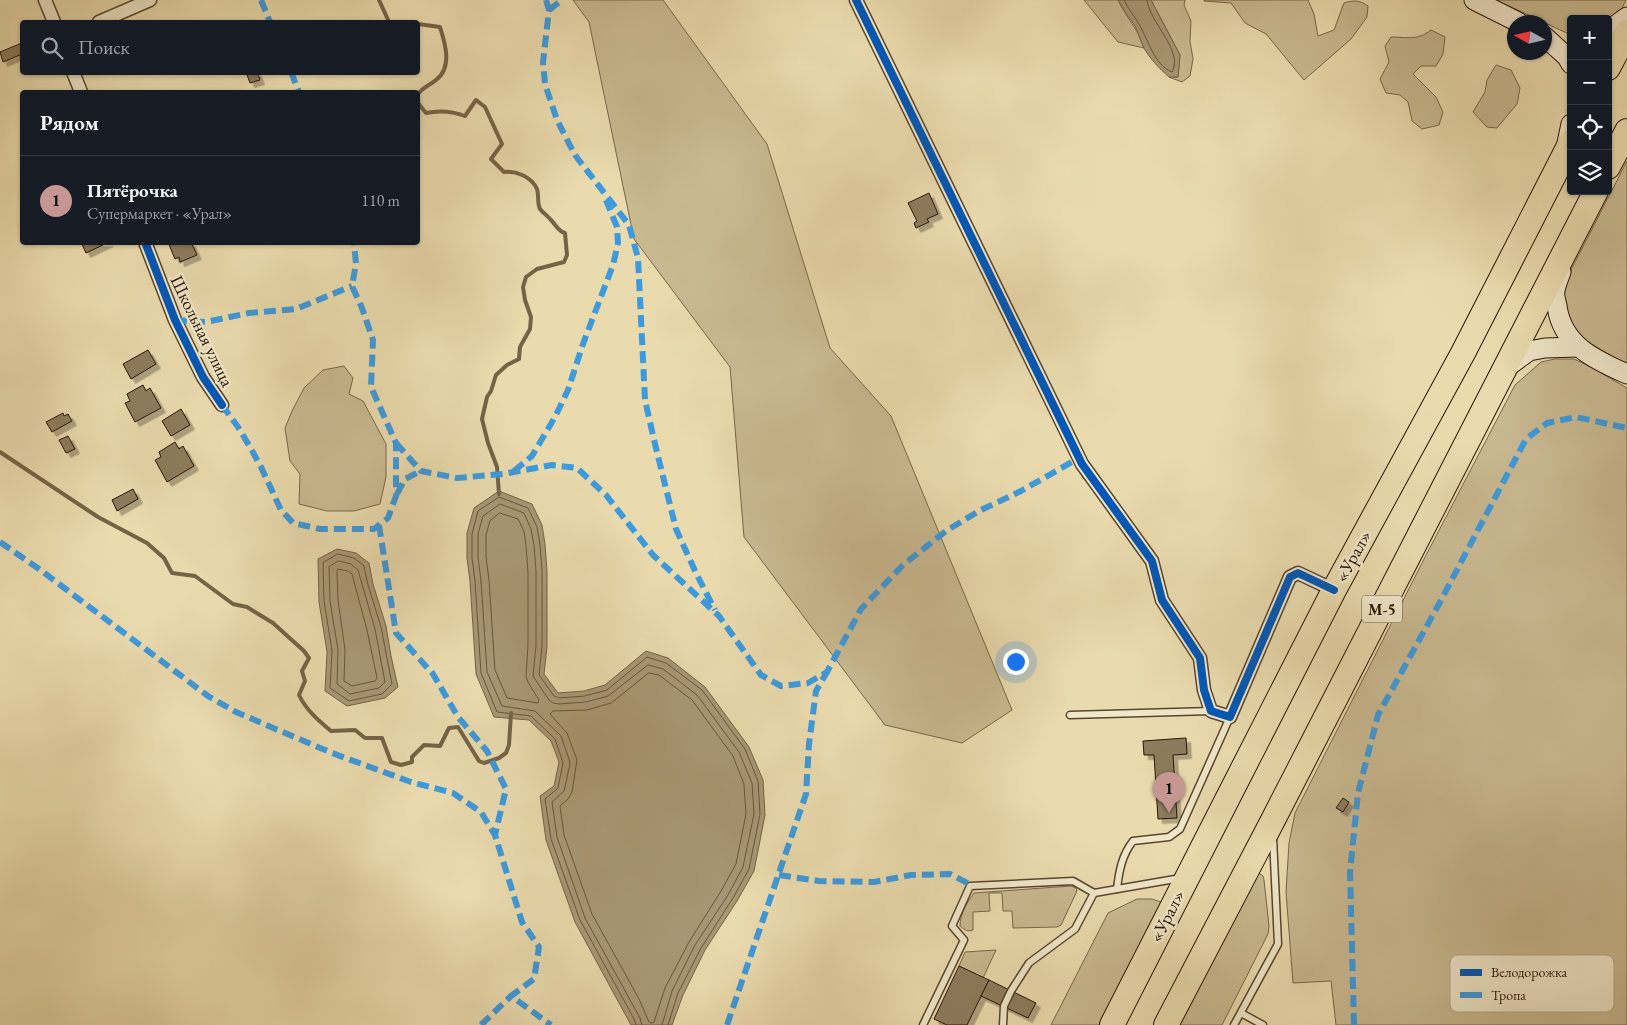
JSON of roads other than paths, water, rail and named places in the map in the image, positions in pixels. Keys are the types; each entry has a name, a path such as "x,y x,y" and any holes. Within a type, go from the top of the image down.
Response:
{"highway":[{"path":"1612,60 1627,32"},
{"path":"1612,159 1627,131"},
{"name":"«Урал»","path":"1112,1025 1334,590 1463,353 1567,150"},
{"name":"М-5","path":"1166,1025 1594,195"}],"main road":[{"path":"1474,0 1507,16"},
{"path":"1612,29 1627,17"},
{"path":"1552,39 1567,42"},
{"path":"1552,43 1569,60"},
{"path":"1571,240 1555,291 1558,314 1565,331 1578,347 1627,374"},
{"path":"1506,367 1529,351 1545,348 1578,347"}],"street":[{"path":"45,0 53,20"},
{"path":"104,20 150,0"},
{"path":"856,0 1082,464 1152,561 1162,600 1200,658 1204,690 1210,711 1230,717 1290,577 1298,573 1334,590"},
{"path":"74,75 80,90"},
{"name":"Школьная улица","path":"145,245 176,320 204,377 222,405"}],"lane":[{"path":"1070,714 1210,711"},
{"path":"1117,888 1119,872 1127,849 1133,841 1169,837 1180,829 1230,717"},
{"path":"1234,1025 1278,944 1272,822"},
{"path":"923,1025 964,940 952,926 970,886 1073,880 1094,892 1187,877"},
{"path":"1003,1025 1004,1006 1029,963 1075,929 1094,892"},
{"path":"1241,1013 1263,1025"}],"water":[{"path":"1118,0 1151,0 1180,55 1178,77 1169,77 1152,60 1146,52 1135,26"},
{"path":"499,491 532,504 542,525 547,571 547,647 544,674 558,693 584,691 605,685 646,651 668,658 705,687 749,747 763,780 765,815 754,871 705,950 683,995 672,1025 631,1025 575,922 546,840 540,796 554,786 559,762 551,741 529,720 494,717 476,674 467,558 467,533 474,508"},
{"path":"337,549 356,553 369,563 373,584 386,626 398,687 385,698 347,706 325,691 327,652 319,602 318,559"}],"waterway":[{"path":"379,0 388,20"},
{"path":"420,24 440,27 446,55 446,62 441,75 420,92"},
{"path":"420,106 426,113 446,111 465,116 476,100 485,107 502,144 491,159 504,172 513,172 531,181 537,189 540,209 565,233 567,255 564,262 537,269 526,277 523,287 531,317 530,329 520,347 519,359 507,365 496,375 487,397 482,419 497,467 499,494"},
{"path":"0,452 98,517 147,543 164,558 172,573 195,576 233,604 247,607 273,623 304,651 309,658 302,671 305,681 299,695 309,710 331,731 355,730 365,738 382,738 391,762 401,765 412,762 412,757 424,745 440,746 449,728 458,727 479,761 484,763 499,758 506,753 509,745 511,713"}],"place":[{"name":"Пятёрочка","path":"1169,813"}]}
